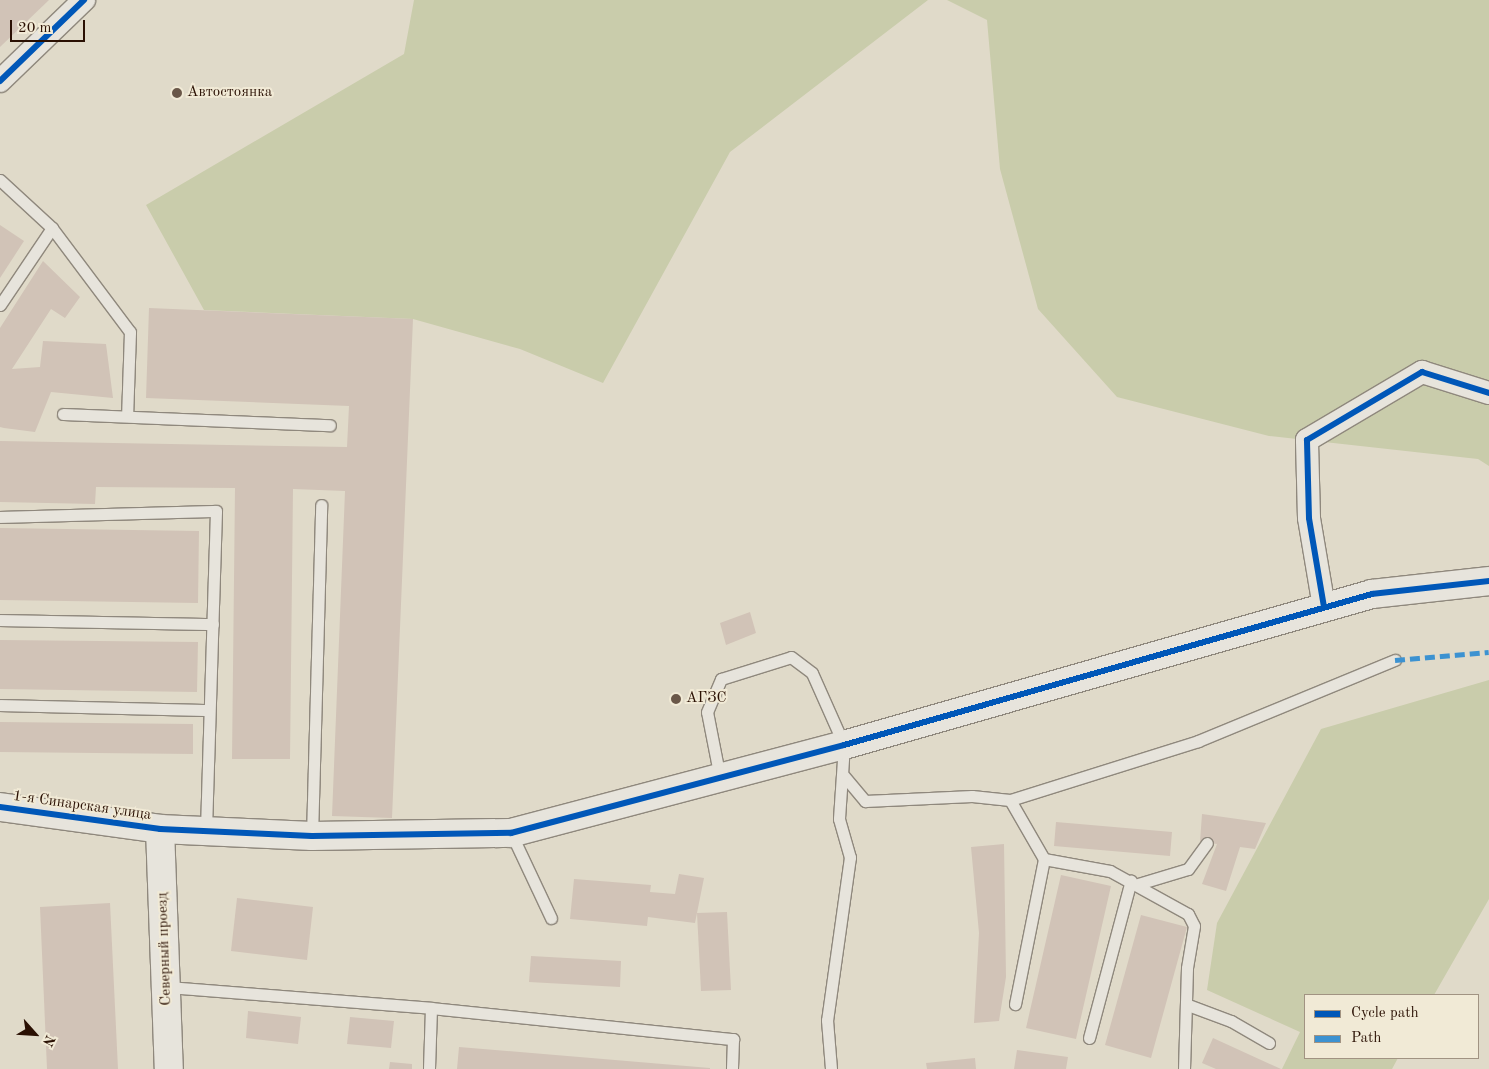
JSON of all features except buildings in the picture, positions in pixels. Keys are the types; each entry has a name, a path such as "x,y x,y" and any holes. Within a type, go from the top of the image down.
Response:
{"street":[{"path":"0,81 84,0"},
{"path":"1324,608 1309,518 1307,440 1422,372 1489,393"},
{"name":"1-я Синарская улица","path":"0,807 160,829 312,836 511,833 844,745 1372,594 1489,581"},
{"name":"Северный проезд","path":"160,829 168,987 169,1069"}],"lane":[{"path":"0,180 52,228 130,332 127,416"},
{"path":"0,305 52,228"},
{"path":"64,414 330,425"},
{"path":"312,836 321,505"},
{"path":"0,517 216,511 214,624 209,710 206,830"},
{"path":"0,620 214,624"},
{"path":"720,778 707,712 721,679 791,657 812,673 844,745 844,776 839,819 850,857 828,1020 831,1069"},
{"path":"844,776 865,801 972,796 1010,800 1198,741 1395,660"},
{"path":"0,705 209,710"},
{"path":"1010,800 1044,858 1014,1004"},
{"path":"511,833 551,918"},
{"path":"1134,882 1188,869 1207,843"},
{"path":"1044,858 1110,871 1134,882 1188,914 1194,926 1184,1069"},
{"path":"1089,1038 1134,882"},
{"path":"168,987 432,1008 734,1039 732,1069"},
{"path":"1188,1005 1231,1021 1269,1044"},
{"path":"429,1069 432,1008"}],"green space":[{"path":"414,0 928,0 730,152 603,383 520,349 413,319 204,310 146,205 404,54"},
{"path":"947,0 1489,0 1489,466 1478,459 1269,436 1117,397 1038,309 1000,169 987,20"},
{"path":"1489,680 1489,899 1435,994 1304,994 1304,1059 1397,1059 1392,1069 1282,1069 1300,1032 1207,990 1217,923 1321,729"}],"marked path":[{"path":"1395,660 1489,652"}],"cycle path":[{"path":"0,81 84,0"},
{"path":"1324,607 1309,518 1307,440 1422,372 1489,393"},
{"path":"0,807 160,829 312,836 511,833 844,745 1372,594 1489,581"}],"place":[{"name":"Автостоянка","path":"177,93"},
{"name":"АГЗС","path":"676,699"}]}
